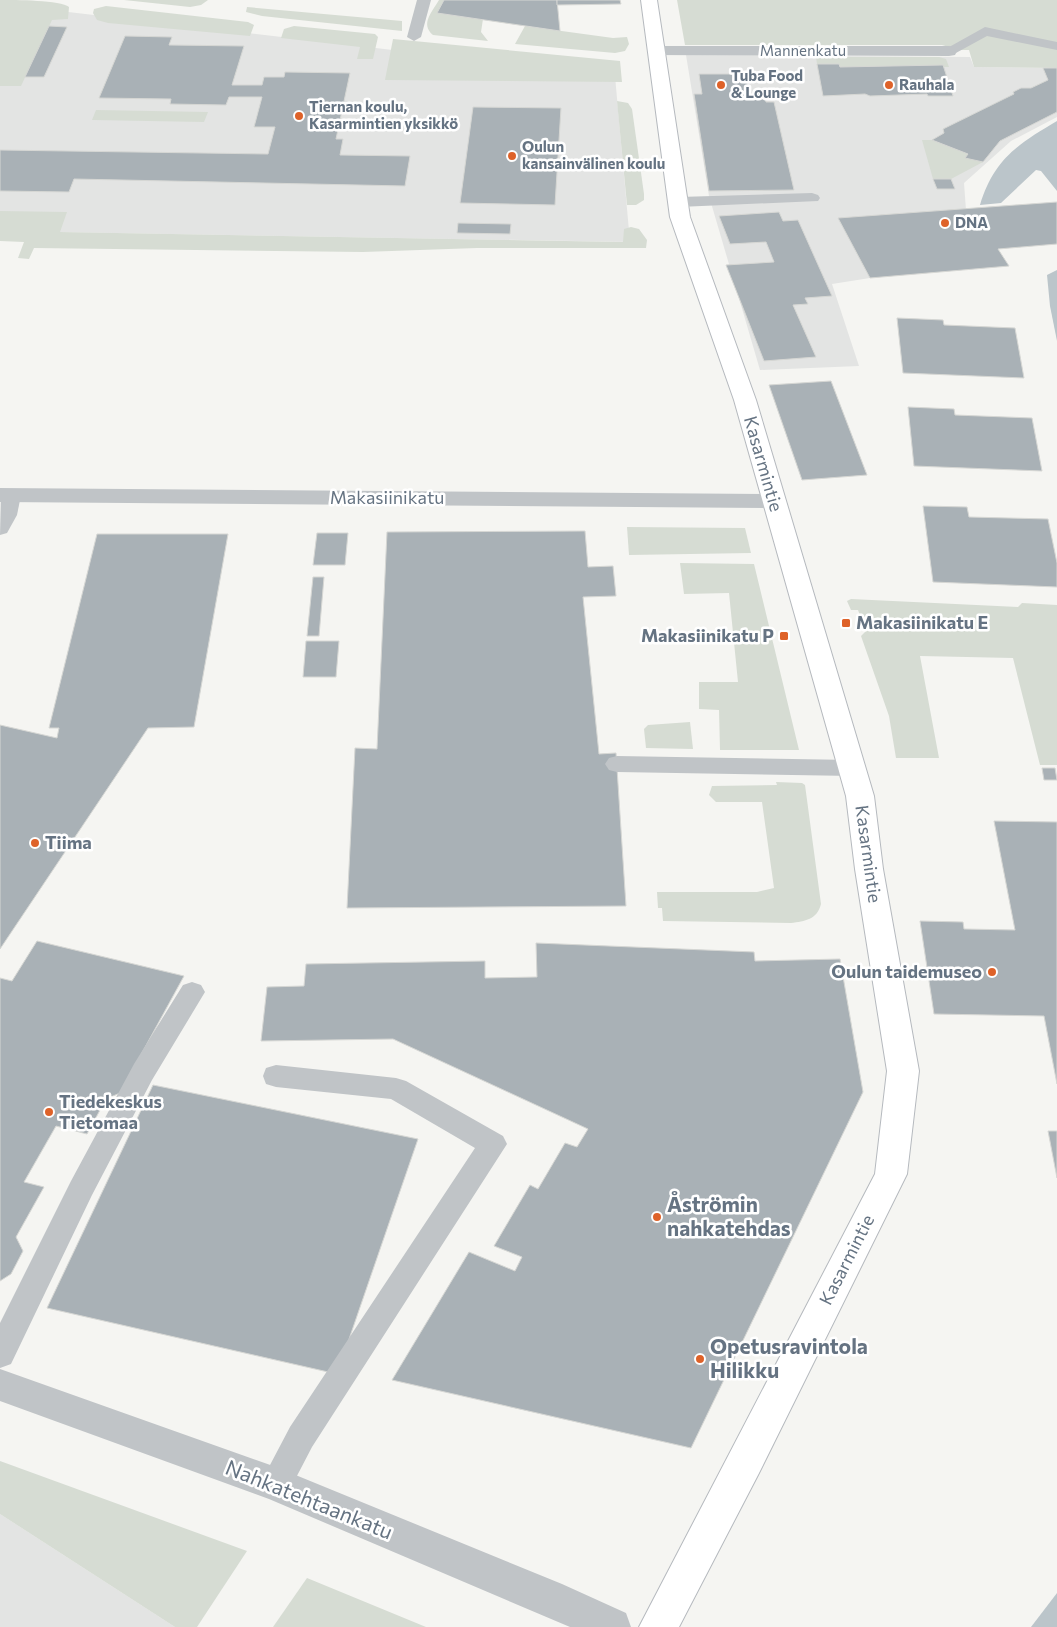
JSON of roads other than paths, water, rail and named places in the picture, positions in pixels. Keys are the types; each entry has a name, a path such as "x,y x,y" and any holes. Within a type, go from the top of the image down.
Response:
{"street":[{"name":"Kasarmintie","path":"648,0 680,217 745,400 860,796 869,869 903,1071 891,1174 745,1463 658,1627"},
{"name":"Mannenkatu","path":"656,51 950,51"},
{"name":"Makasiinikatu","path":"6,495 773,501"},
{"name":"Nahkatehtaankatu","path":"0,1385 276,1484 548,1597 612,1627"}],"lane":[{"path":"414,37 424,0"},
{"path":"950,51 984,31 1057,46"},
{"path":"679,202 812,198"},
{"path":"0,529 7,515 6,495"},
{"path":"617,764 853,768"},
{"path":"0,1354 80,1189 143,1072 192,992"},
{"path":"276,1076 396,1089 493,1144 301,1437 276,1484"}],"place":[{"name":"Tuba Food & Lounge","path":"721,85"},
{"name":"Rauhala","path":"889,85"},
{"name":"Tiernan koulu, Kasarmintien yksikkö","path":"299,116"},
{"name":"Oulun kansainvälinen koulu","path":"512,156"},
{"name":"DNA","path":"945,223"},
{"name":"Makasiinikatu E","path":"846,623"},
{"name":"Makasiinikatu P","path":"784,636"},
{"name":"Tiima","path":"35,843"},
{"name":"Oulun taidemuseo","path":"992,972"},
{"name":"Tiedekeskus Tietomaa","path":"49,1112"},
{"name":"Åströmin nahkatehdas","path":"657,1217"},
{"name":"Opetusravintola Hilikku","path":"700,1359"}]}
